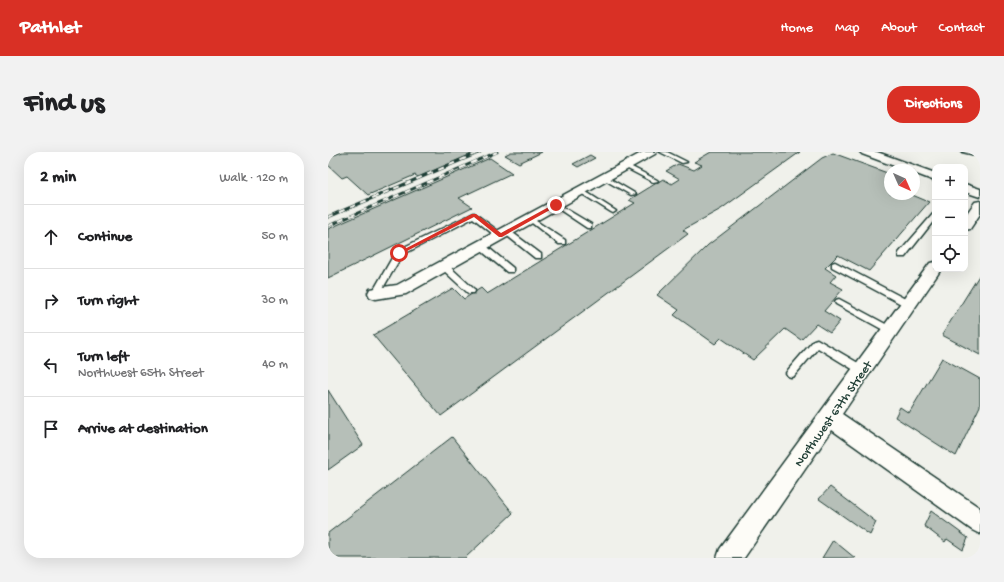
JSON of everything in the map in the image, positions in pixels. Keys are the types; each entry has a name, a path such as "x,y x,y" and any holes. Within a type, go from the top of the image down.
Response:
{"street":[{"path":"376,293 400,290 651,152"},
{"path":"866,152 932,176"},
{"path":"968,189 980,193"},
{"path":"968,220 980,205"},
{"name":"Northwest 67th Street","path":"728,558 932,271"},
{"path":"829,416 980,522"}],"lane":[{"path":"663,152 684,162"},
{"path":"965,152 980,154"},
{"path":"626,166 655,182"},
{"path":"604,178 633,194"},
{"path":"581,191 613,211"},
{"path":"556,205 589,226"},
{"path":"376,293 399,253 474,215 538,256"},
{"path":"530,219 562,242"},
{"path":"902,255 932,219"},
{"path":"481,246 510,270"},
{"path":"835,265 908,304"},
{"path":"444,266 471,291"},
{"path":"839,302 890,330"},
{"path":"791,373 817,343 862,370"}],"building":[{"path":"343,152 476,152 418,177 415,175 368,195 347,176 342,178 328,165 328,157"},
{"path":"511,152 542,152 519,163 505,155"},
{"path":"711,152 800,152 721,209 683,230 688,234 441,416 373,335 453,288 464,299 481,288 487,294 635,203 629,200 663,179 672,184 680,179 666,171 678,164 694,170 702,165 694,162"},
{"path":"833,153 884,172 884,200 920,200 920,198 929,202 869,271 838,255 825,268 836,275 830,282 843,289 824,311 840,321 830,333 816,324 801,340 785,329 753,360 721,338 715,344 674,315 679,310 657,295 708,245 822,158"},
{"path":"590,155 595,158 578,167 573,164"},
{"path":"490,158 512,173 459,198 472,207 328,278 328,229"},
{"path":"980,274 980,355 942,335"},
{"path":"942,358 980,379 980,406 956,456 895,417 900,407 909,413"},
{"path":"328,390 363,445 328,470"},
{"path":"452,437 513,513 465,558 328,558 328,533"},
{"path":"830,487 876,522 870,535 819,499"},
{"path":"931,511 968,538 963,550 947,539 945,542 924,526"},
{"path":"833,540 855,558 822,558"}],"railway":[{"path":"328,217 480,152"},
{"path":"328,226 497,152"}],"route":[{"path":"399,253 474,215 500,236 556,205"}]}
